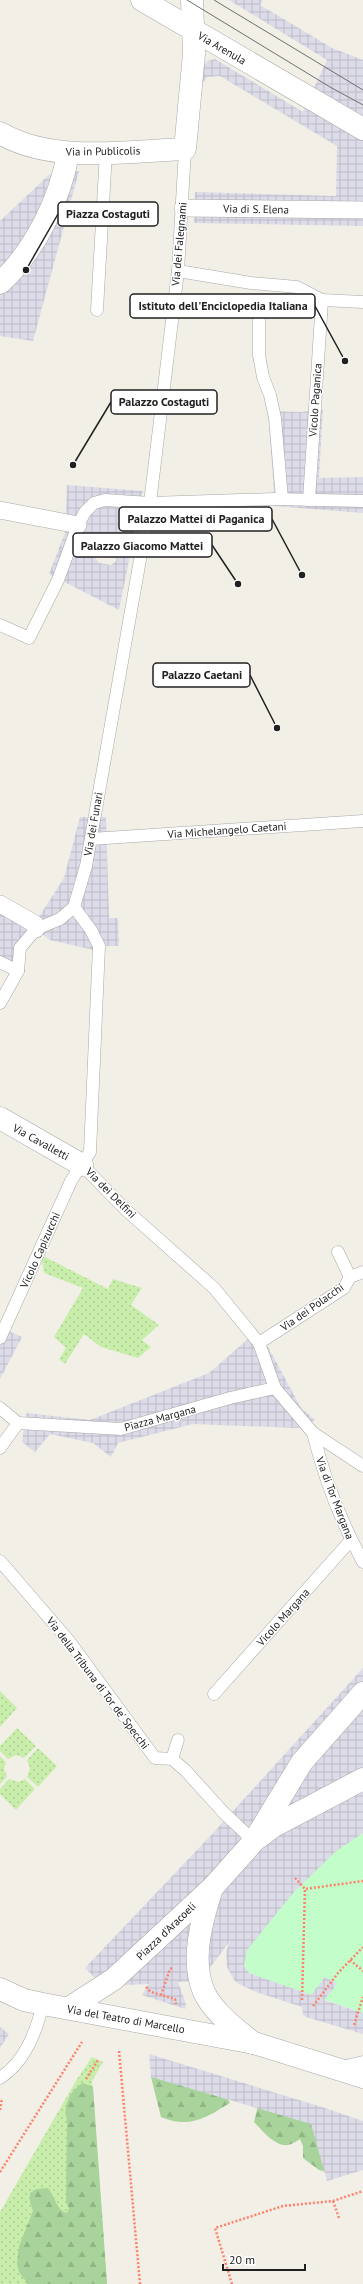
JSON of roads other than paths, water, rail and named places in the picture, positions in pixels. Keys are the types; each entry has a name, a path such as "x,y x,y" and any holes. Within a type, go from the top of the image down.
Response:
{"street":[{"name":"Via Arenula","path":"142,0 363,129"},
{"name":"Via dei Falegnami","path":"185,149 194,54 192,0"},
{"name":"Via in Publicolis","path":"0,133 13,140 68,154 185,149"},
{"path":"0,283 9,274 43,224 65,172 68,154"},
{"name":"Via di S. Elena","path":"183,208 363,210"},
{"path":"0,510 78,525"},
{"path":"0,904 35,924 36,929"},
{"name":"Via Cavalletti","path":"0,1118 82,1165"},
{"name":"Piazza d'Aracoeli","path":"254,1841 302,1762 363,1693"},
{"name":"Piazza d'Aracoeli","path":"68,2008 114,1979 213,1886 254,1841 274,1826 363,1779"},
{"name":"Via del Teatro di Marcello","path":"213,1886 206,1906 199,1945 198,1965 200,1981 204,1993 214,2007 254,2043"},
{"name":"Via del Teatro di Marcello","path":"0,1989 24,2000 254,2043 339,2068 363,2077"}],"lane":[{"name":"Via dei Falegnami","path":"132,613 150,503 178,271 183,208 185,149"},
{"path":"97,310 106,152"},
{"path":"178,271 251,283 297,287 322,300 363,302"},
{"name":"Vicolo Paganica","path":"313,500 322,300"},
{"path":"259,320 259,355 263,377 270,395 275,418 278,499"},
{"path":"0,625 28,638 58,580 78,525 85,512 94,503 105,500 150,503 278,499 363,501"},
{"name":"Via dei Funari","path":"74,907 80,891 91,839 132,613"},
{"name":"Via Michelangelo Caetani","path":"91,839 363,821"},
{"path":"0,1003 18,971 20,948 36,929 60,919 74,907"},
{"name":"Via dei Delfini","path":"74,907 91,930 99,946 90,1152 82,1165 126,1210 214,1288 259,1343"},
{"path":"0,962 18,971"},
{"name":"Vicolo Capizucchi","path":"0,1338 71,1181 82,1165"},
{"path":"338,1252 350,1277"},
{"name":"Via dei Polacchi","path":"259,1343 344,1288 350,1277 363,1272"},
{"path":"259,1343 275,1388 313,1433 363,1466"},
{"name":"Piazza Margana","path":"18,1422 121,1429 230,1398 275,1388"},
{"path":"0,1408 18,1422 0,1448"},
{"name":"Via di Tor Margana","path":"313,1433 321,1465 351,1540 363,1562"},
{"name":"Vicolo Margana","path":"214,1694 351,1540"},
{"name":"Via della Tribuna di Tor de' Specchi","path":"0,1562 68,1641 155,1758 172,1759"},
{"path":"178,1740 172,1759 254,1841"},
{"path":"0,2078 13,2068 27,2048 38,2023 43,2004"},
{"path":"339,2068 363,2062"}],"tram line":[{"path":"187,0 330,87 363,105"},
{"path":"214,0 363,90"}],"place":[{"name":"Piazza Costaguti","path":"26,270"},
{"name":"Istituto dell'Enciclopedia Italiana","path":"345,361"},
{"name":"Palazzo Costaguti","path":"73,465"},
{"name":"Palazzo Mattei di Paganica","path":"302,575"},
{"name":"Palazzo Giacomo Mattei","path":"238,584"},
{"name":"Palazzo Caetani","path":"277,728"}]}
